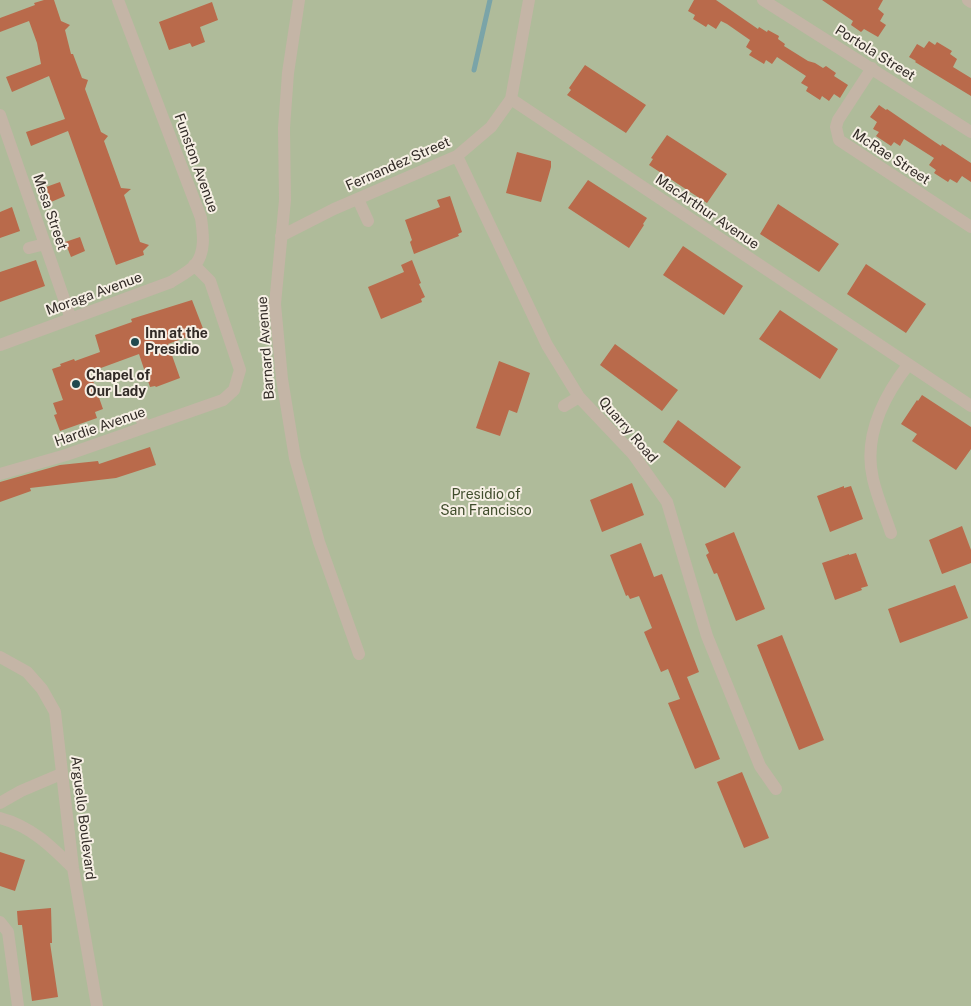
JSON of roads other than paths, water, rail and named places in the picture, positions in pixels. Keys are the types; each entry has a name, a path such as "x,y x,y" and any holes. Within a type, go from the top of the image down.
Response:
{"street":[{"name":"Funston Avenue","path":"118,0 201,218 204,241 194,265"},
{"name":"Barnard Avenue","path":"299,0 288,73 284,128 285,200 275,304 282,379 294,458 319,542 359,654"},
{"path":"511,99 528,0"},
{"name":"Portola Street","path":"763,0 971,132"},
{"name":"McRae Street","path":"872,68 838,120 836,127 838,140 971,227"},
{"name":"Fernandez Street","path":"281,236 358,199 457,156 491,127 511,99"},
{"name":"MacArthur Avenue","path":"511,99 971,406"},
{"name":"Mesa Street","path":"0,115 71,319"},
{"name":"Quarry Road","path":"457,156 547,345 579,397 633,454 667,502 707,636 760,766 776,789"},
{"path":"358,199 368,221"},
{"path":"29,248 45,244"},
{"name":"Moraga Avenue","path":"0,345 171,282 194,265"},
{"name":"Hardie Avenue","path":"0,474 66,455 142,422 223,400 234,390 240,370 210,281 194,265"},
{"path":"891,534 873,478 871,465 873,435 887,395 908,365"},
{"path":"564,406 579,397"},
{"name":"Arguello Boulevard","path":"0,656 27,672 42,689 54,712 73,868 96,1006"},
{"path":"0,803 21,791 61,774"},
{"path":"0,818 28,828 50,845 73,868"},
{"path":"0,922 8,932 18,1006"}],"waterway":[{"path":"474,70 490,0"}],"place":[{"name":"Inn at the Presidio","path":"135,342"},
{"name":"Chapel of Our Lady","path":"76,384"}],"park label":[{"name":"Presidio of San Francisco","path":"486,504"}]}
